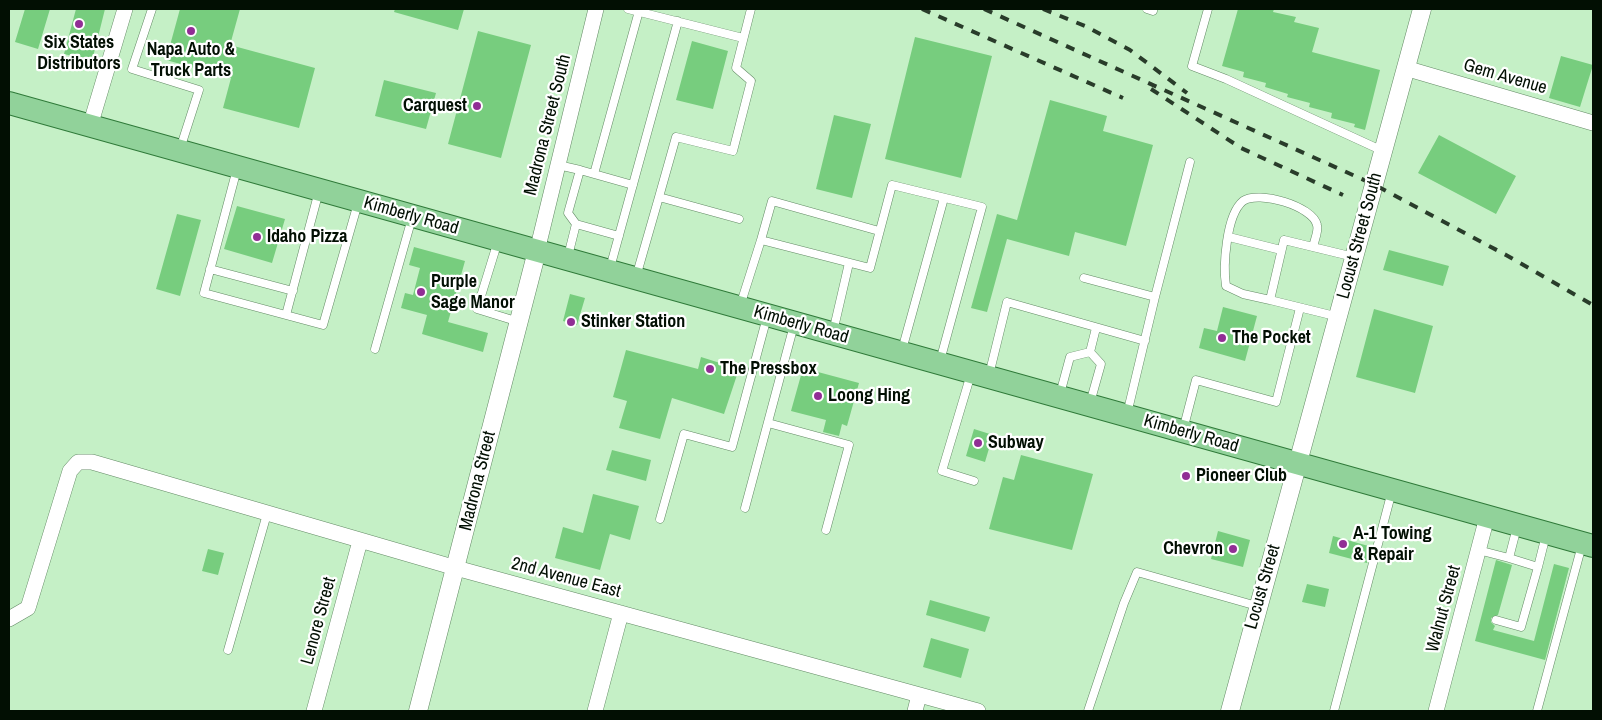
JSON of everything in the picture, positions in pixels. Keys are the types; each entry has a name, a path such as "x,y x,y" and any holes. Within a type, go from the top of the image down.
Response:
{"main road":[{"name":"Kimberly Road","path":"9,104 1588,545"}],"street":[{"path":"90,126 125,9"},
{"name":"Madrona Street South","path":"537,251 596,9"},
{"name":"Locust Street South","path":"1298,464 1422,9"},
{"name":"Gem Avenue","path":"1405,68 1593,123"},
{"name":"Madrona Street","path":"418,711 537,251"},
{"name":"2nd Avenue East","path":"9,619 28,608 70,470 78,462 92,462 456,568 978,711"},
{"name":"Locust Street","path":"1230,711 1257,606 1298,464"},
{"name":"Walnut Street","path":"1436,711 1487,517"},
{"name":"Lenore Street","path":"314,711 360,541"},
{"path":"595,711 621,613"},
{"path":"915,711 919,695"}],"lane":[{"path":"152,9 132,69 199,90 180,151"},
{"path":"628,9 743,38"},
{"path":"636,279 676,137 733,151 751,81 736,68 751,9"},
{"path":"1147,9 1153,11 1153,9"},
{"path":"1208,9 1192,66 1226,79 1383,151"},
{"path":"594,174 639,11"},
{"path":"609,271 678,22"},
{"path":"1126,416 1190,162"},
{"path":"558,165 633,185"},
{"path":"237,167 204,293 323,325 358,201"},
{"path":"580,170 568,213 576,224 619,236"},
{"path":"761,240 870,268 892,185 982,207 939,363"},
{"path":"286,315 320,190"},
{"path":"1313,247 1318,226 1314,217 1303,208 1259,196 1244,201 1234,215 1229,237 1224,270 1226,286 1242,294 1338,317"},
{"path":"658,197 739,219"},
{"path":"901,353 944,198"},
{"path":"740,308 772,201 879,231"},
{"path":"374,349 413,216"},
{"path":"567,260 576,224"},
{"path":"1229,237 1281,250"},
{"path":"498,240 477,309 519,322"},
{"path":"1270,300 1284,240 1355,258"},
{"path":"833,334 849,263"},
{"path":"210,269 293,291"},
{"path":"1084,278 1155,297"},
{"path":"974,480 942,471 1007,302 1145,341"},
{"path":"1183,432 1196,380 1276,402 1300,308"},
{"path":"660,519 684,434 732,447 768,315"},
{"path":"745,508 795,323"},
{"path":"1090,352 1096,328"},
{"path":"1059,397 1070,357 1090,352"},
{"path":"1090,352 1101,364 1090,405"},
{"path":"768,423 849,445 826,530"},
{"path":"1334,711 1392,491"},
{"path":"228,650 267,514"},
{"path":"1509,558 1518,525"},
{"path":"1496,620 1521,627 1547,533"},
{"path":"1537,711 1588,545"},
{"path":"1478,550 1538,567"},
{"path":"1088,711 1124,603 1137,572 1257,606"}],"building":[{"path":"25,9 50,9 38,49 15,42"},
{"path":"76,9 105,9 92,61 64,54"},
{"path":"180,9 240,9 230,45 315,68 299,128 223,108 231,78 166,60"},
{"path":"395,9 464,9 458,30 394,12"},
{"path":"1238,9 1274,9 1273,12 1296,17 1294,22 1319,28 1312,52 1380,70 1365,130 1354,127 1355,124 1331,118 1332,113 1309,107 1310,103 1287,97 1288,94 1265,87 1266,83 1243,77 1244,72 1222,66"},
{"path":"478,31 531,45 501,158 448,144"},
{"path":"915,37 992,56 961,178 885,159"},
{"path":"692,41 728,51 713,109 676,100"},
{"path":"1561,56 1593,65 1580,107 1549,98"},
{"path":"384,80 436,93 426,129 375,116"},
{"path":"1050,100 1107,116 1103,131 1153,145 1126,246 1075,232 1069,256 1007,239 987,312 971,308 997,214 1017,220"},
{"path":"834,115 871,124 852,198 816,189"},
{"path":"1439,135 1516,176 1496,214 1418,173"},
{"path":"237,206 285,219 272,263 224,249"},
{"path":"177,214 201,220 180,296 156,289"},
{"path":"414,247 465,261 448,322 488,333 483,352 422,334 427,315 401,308 405,293 413,295 420,268 409,265"},
{"path":"1389,250 1449,266 1443,286 1383,270"},
{"path":"570,294 585,298 577,325 563,321"},
{"path":"1223,307 1257,316 1245,361 1199,348 1204,328 1217,331"},
{"path":"1374,309 1433,326 1415,393 1356,377"},
{"path":"626,350 698,369 701,357 739,369 724,414 672,398 660,439 619,428 627,401 613,397"},
{"path":"803,368 859,383 847,426 842,424 839,436 823,432 826,420 791,411"},
{"path":"974,429 993,435 985,462 966,456"},
{"path":"612,450 651,460 646,481 606,470"},
{"path":"1021,455 1093,474 1072,550 989,529 1003,477 1014,480"},
{"path":"593,494 639,506 630,540 610,534 600,570 555,558 563,527 583,533"},
{"path":"1218,531 1250,540 1243,567 1211,559"},
{"path":"1333,536 1372,547 1367,563 1329,553"},
{"path":"208,549 224,553 218,575 202,571"},
{"path":"1496,560 1512,565 1498,615 1491,618 1491,622 1495,626 1493,630 1534,641 1554,564 1569,568 1545,660 1475,641"},
{"path":"1307,584 1329,589 1325,607 1302,602"},
{"path":"930,600 990,617 985,632 926,615"},
{"path":"931,638 969,649 961,678 923,667"}],"railway":[{"path":"922,9 1123,98"},
{"path":"984,9 1375,185 1506,255 1593,305"},
{"path":"1043,9 1085,26 1130,50 1187,93"},
{"path":"1151,89 1241,148 1343,195"}],"place":[{"name":"Six States Distributors","path":"79,24"},
{"name":"Napa Auto & Truck Parts","path":"191,31"},
{"name":"Carquest","path":"477,106"},
{"name":"Idaho Pizza","path":"257,237"},
{"name":"Purple Sage Manor","path":"421,292"},
{"name":"Stinker Station","path":"571,322"},
{"name":"The Pocket","path":"1222,338"},
{"name":"The Pressbox","path":"710,369"},
{"name":"Loong Hing","path":"818,396"},
{"name":"Subway","path":"978,443"},
{"name":"Pioneer Club","path":"1186,476"},
{"name":"A-1 Towing & Repair","path":"1343,544"},
{"name":"Chevron","path":"1233,549"}]}
